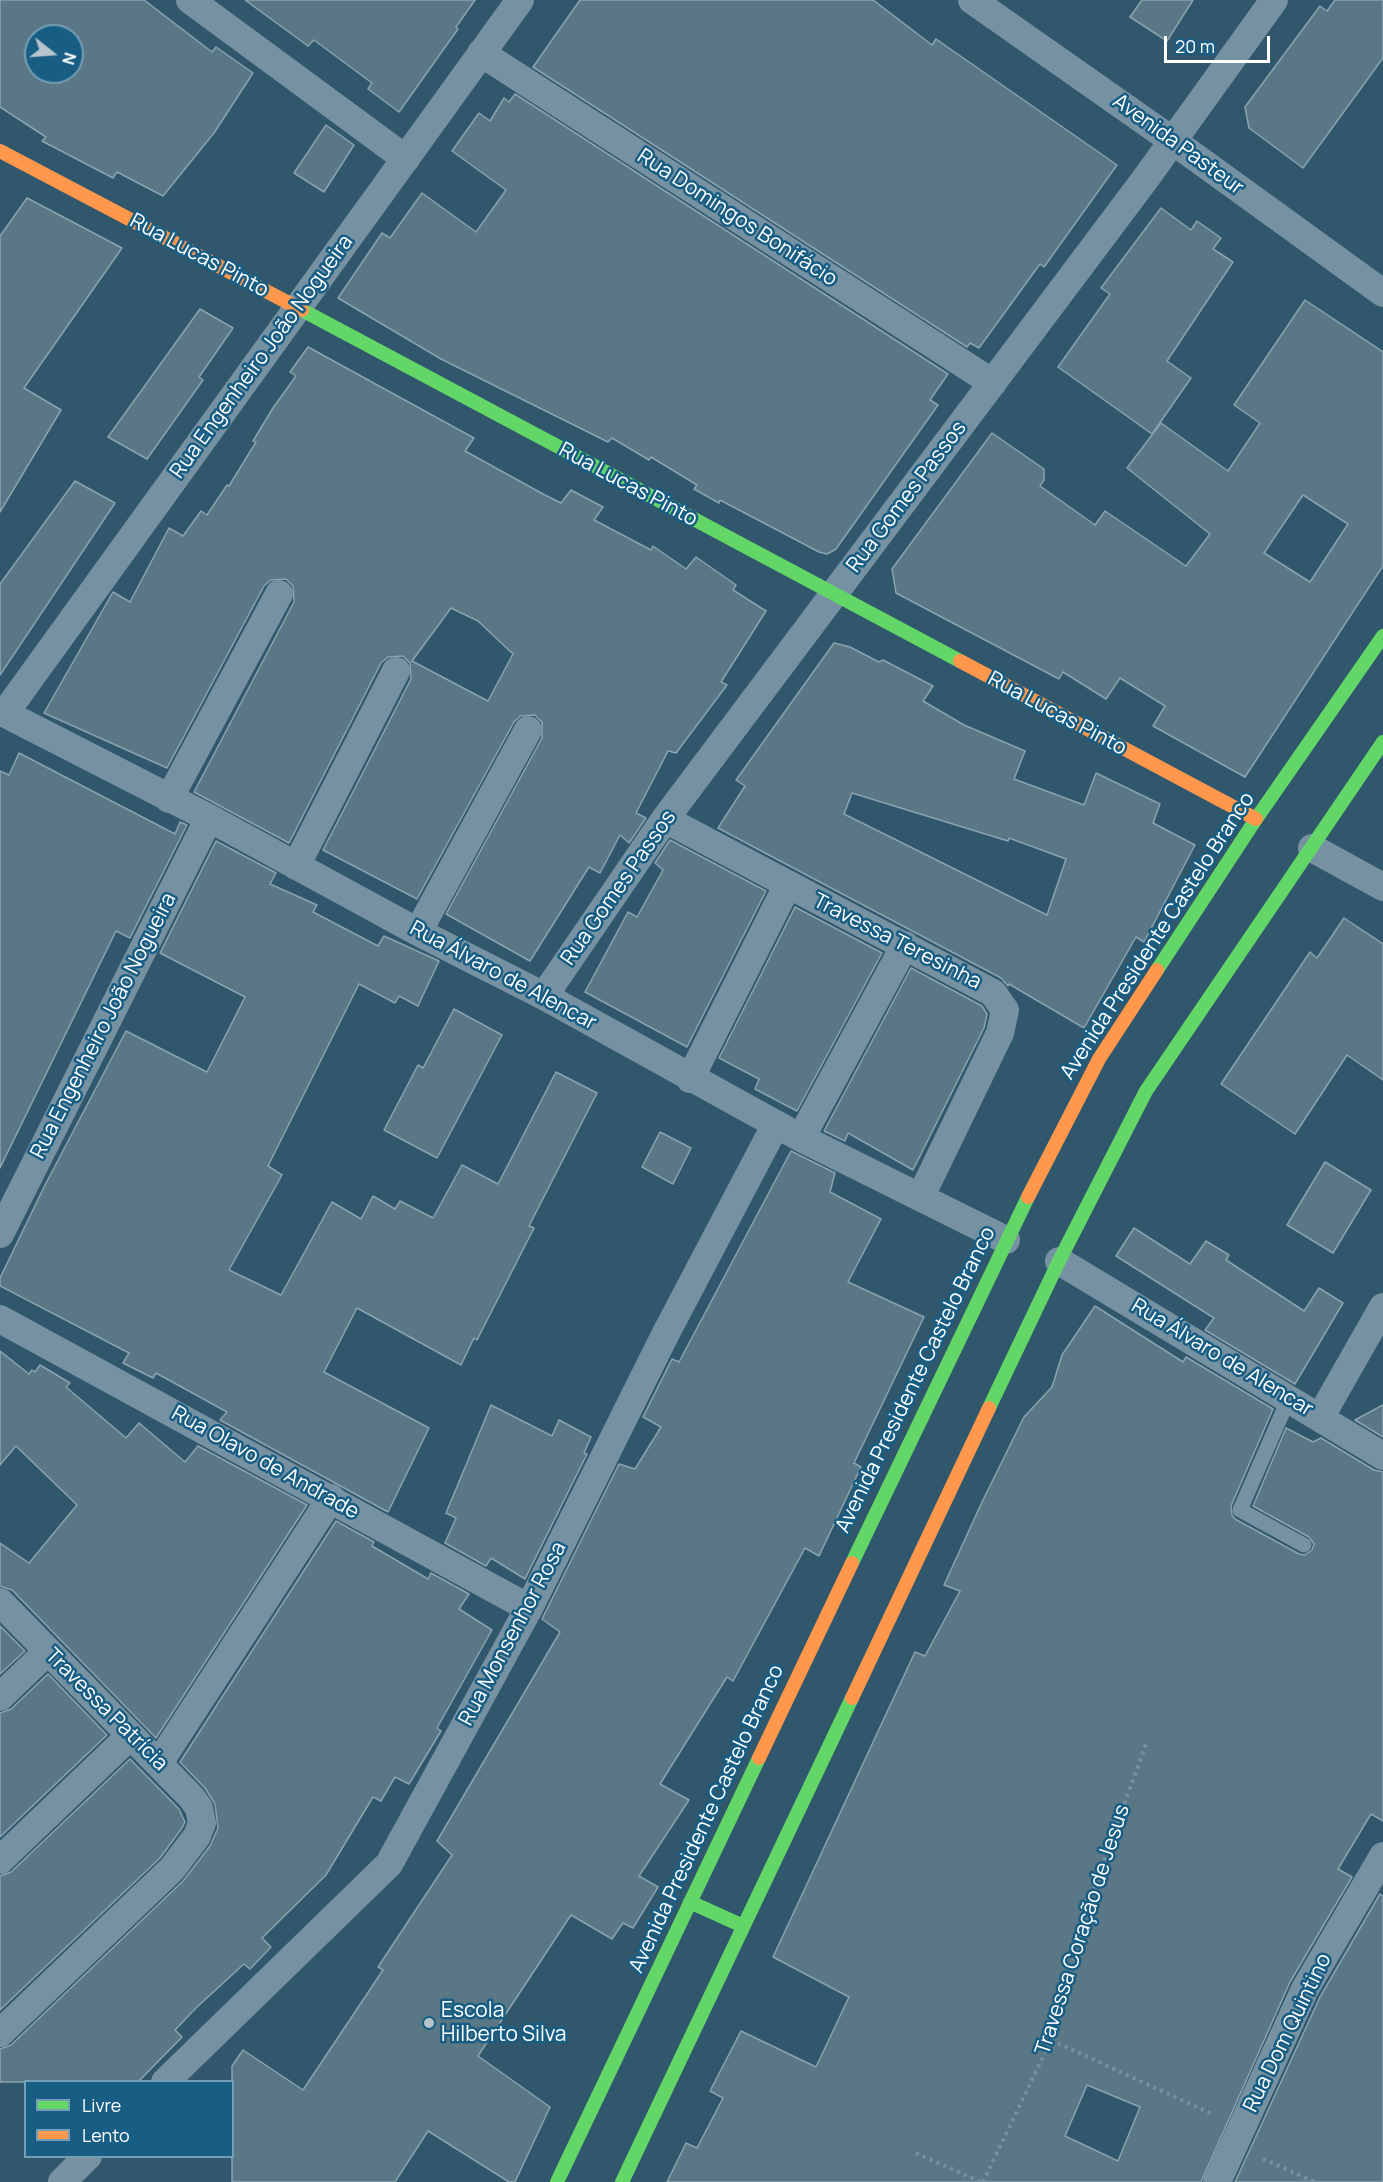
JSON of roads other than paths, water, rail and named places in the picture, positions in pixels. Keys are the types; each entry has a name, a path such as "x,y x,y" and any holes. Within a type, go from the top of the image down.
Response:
{"main road":[{"name":"Rua Lucas Pinto","path":"0,151 1256,819"},
{"name":"Avenida Presidente Castelo Branco","path":"557,2182 1006,1240 1099,1059 1256,819 1383,636"},
{"path":"622,2182 1059,1262 1146,1091 1383,742"},
{"path":"690,1902 743,1926"}],"street":[{"path":"190,0 406,159"},
{"name":"Rua Engenheiro João Nogueira","path":"2,712 520,0"},
{"name":"Avenida Pasteur","path":"972,0 1173,141 1383,293"},
{"name":"Rua Gomes Passos","path":"544,996 665,819 1173,141 1274,0"},
{"name":"Rua Domingos Bonifácio","path":"481,53 993,383"},
{"path":"170,799 279,594"},
{"path":"296,866 396,671"},
{"name":"Rua Álvaro de Alencar","path":"2,712 209,818 417,932 544,996 690,1079 1006,1240"},
{"path":"417,932 528,730"},
{"name":"Rua Engenheiro João Nogueira","path":"0,1234 209,818"},
{"name":"Travessa Teresinha","path":"665,819 787,886 905,945 993,993 1005,1010 1000,1033 921,1196"},
{"path":"1312,848 1383,887"},
{"path":"690,1079 787,886"},
{"name":"Rua Monsenhor Rosa","path":"167,2080 388,1864 530,1608 628,1407 789,1131 905,945"},
{"name":"Rua Álvaro de Alencar","path":"1059,1262 1321,1416 1383,1456"},
{"path":"1321,1416 1383,1307"},
{"name":"Rua Olavo de Andrade","path":"0,1319 530,1608"},
{"path":"159,1763 331,1498"},
{"name":"Travessa Patrícia","path":"0,1602 159,1763 199,1808 202,1823 197,1836 171,1869 0,2033"},
{"path":"0,1698 48,1651"},
{"path":"0,1860 130,1736"},
{"name":"Rua Dom Quintino","path":"1218,2182 1305,1989 1383,1856"},
{"path":"62,2182 87,2158"}],"lane":[{"path":"1289,1398 1240,1510 1304,1545"}],"place":[{"name":"Escola Hilberto Silva","path":"429,2023"}]}
